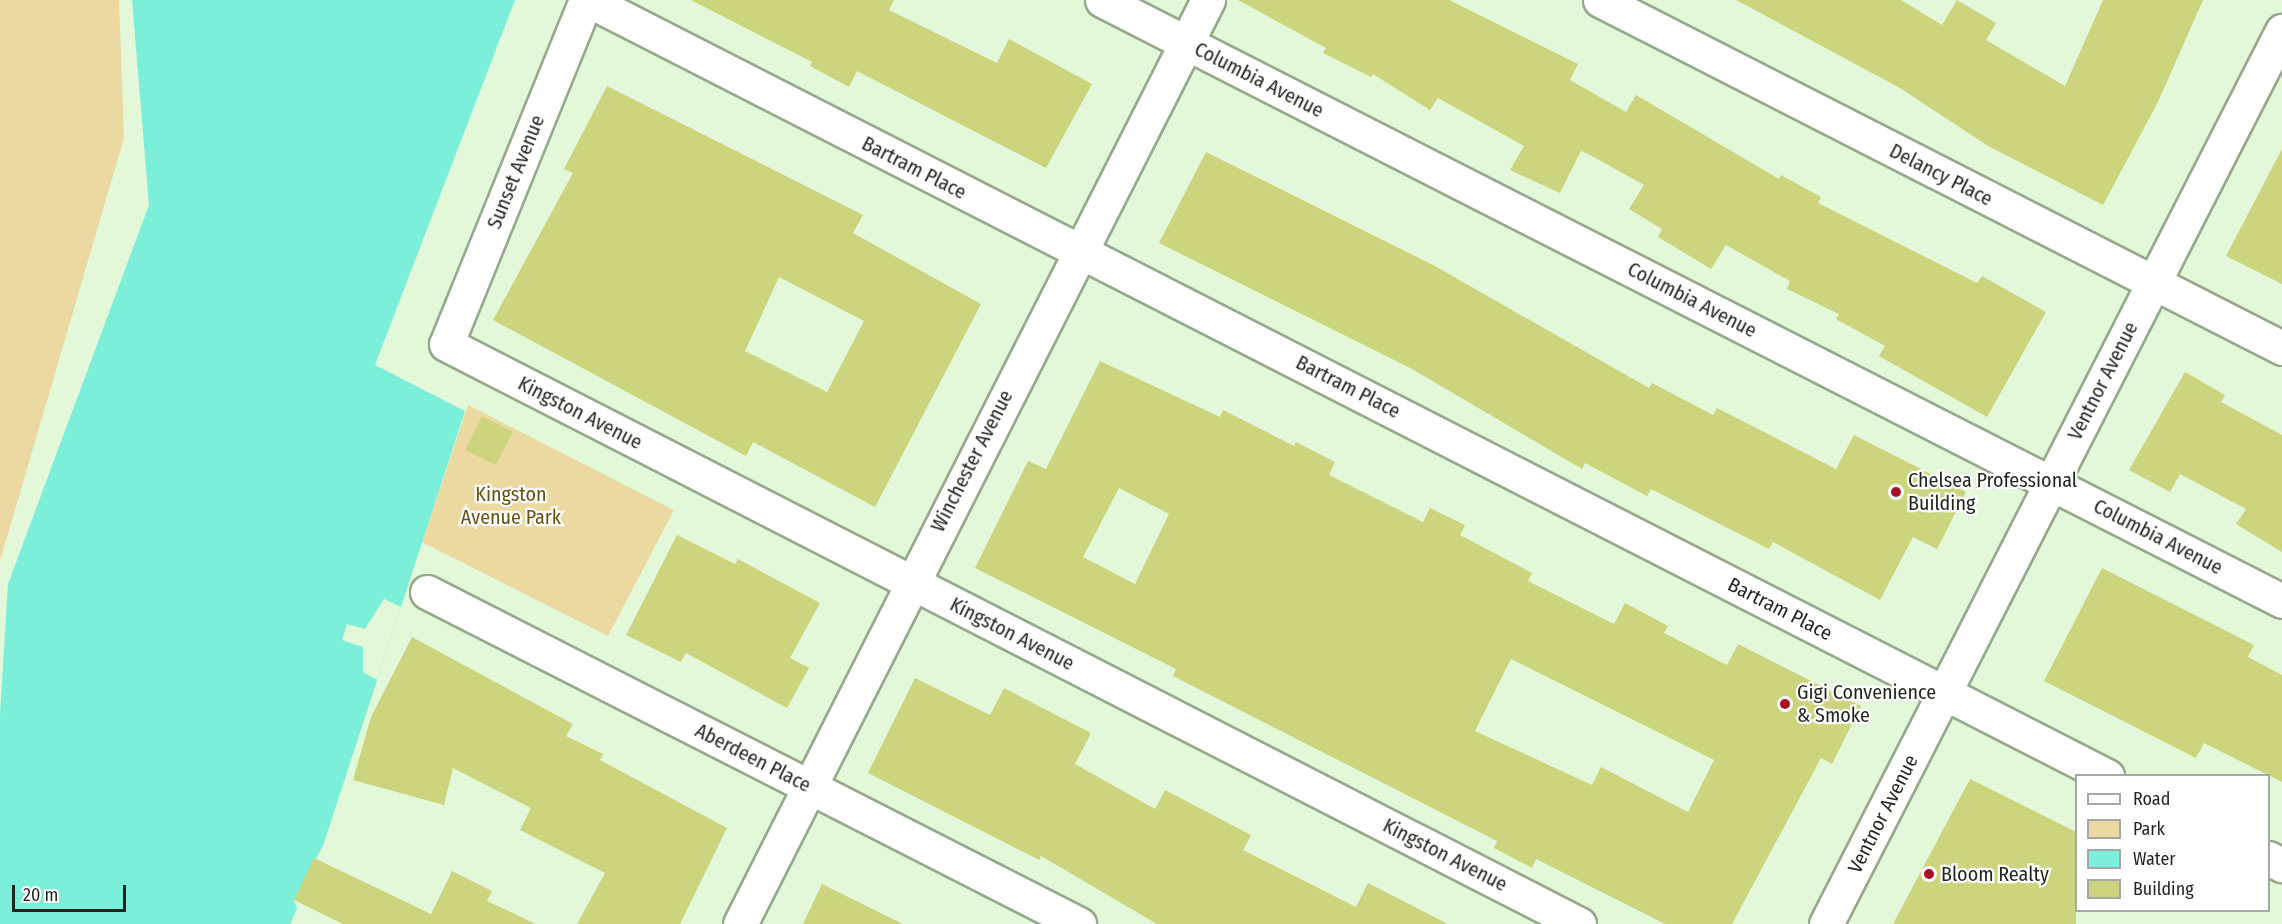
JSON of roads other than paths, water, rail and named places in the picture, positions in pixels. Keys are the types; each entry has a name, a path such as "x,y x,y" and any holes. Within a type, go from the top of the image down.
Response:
{"street":[{"name":"Bartram Place","path":"587,0 2103,774"},
{"name":"Sunset Avenue","path":"446,344 587,0"},
{"name":"Columbia Avenue","path":"1102,0 2282,601"},
{"name":"Winchester Avenue","path":"740,924 910,583 1208,0"},
{"name":"Delancy Place","path":"1600,0 2282,348"},
{"name":"Ventnor Avenue","path":"1826,924 2282,31"},
{"name":"Kingston Avenue","path":"446,344 1579,924"},
{"name":"Aberdeen Place","path":"427,592 1079,924"}],"water":[{"path":"132,0 515,0 375,365 465,411 323,846 294,900 297,909 290,924 0,924 0,714 8,584 149,205"}],"place":[{"name":"Chelsea Professional Building","path":"1896,492"},
{"name":"Gigi Convenience & Smoke","path":"1785,704"},
{"name":"Bloom Realty","path":"1929,874"}],"park label":[{"name":"Kingston Avenue Park","path":"511,506"}]}
